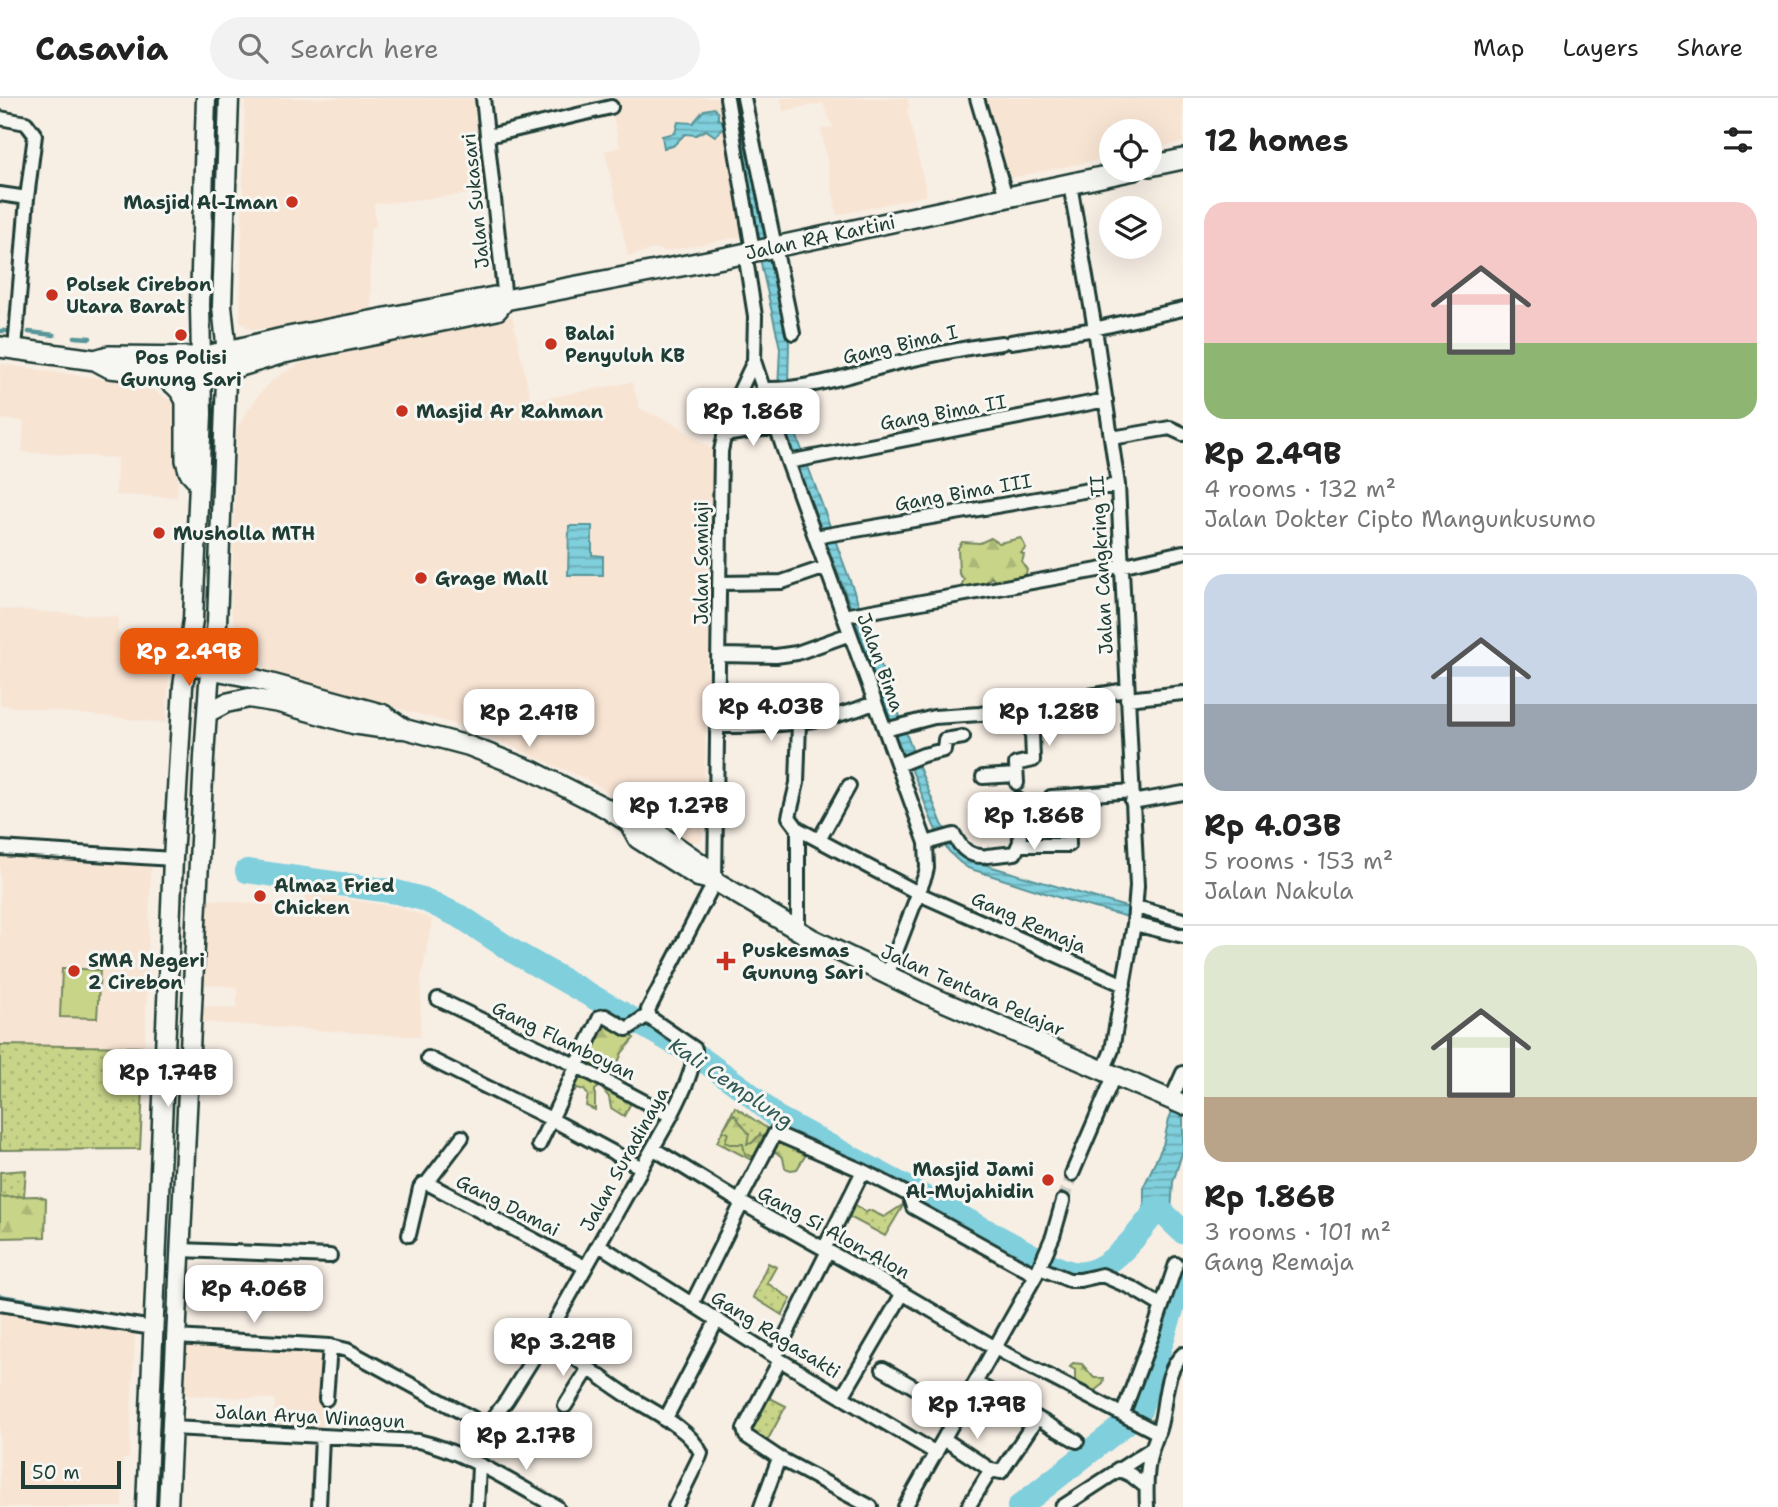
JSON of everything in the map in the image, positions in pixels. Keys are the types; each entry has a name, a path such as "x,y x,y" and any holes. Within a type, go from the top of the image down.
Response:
{"main road":[{"path":"146,1507 173,859 185,666 193,620 199,482 202,365 200,305 206,98"},
{"path":"168,1507 207,713 218,623 227,361 222,306 229,98"},
{"path":"1162,163 1183,159"},
{"name":"Jalan RA Kartini","path":"202,365 284,353 497,310 505,300 1099,178"},
{"path":"8,348 94,360 110,368 157,373 202,365"},
{"path":"94,360 109,356 202,365"},
{"path":"157,373 184,394 187,402 186,460 189,471 199,482"},
{"name":"Jalan Tentara Pelajar","path":"185,666 211,668 338,711 469,746 533,771 604,807 629,823 647,826 706,867 715,881 798,931 887,975 1176,1102"},
{"name":"Jalan Tentara Pelajar","path":"207,713 226,703 249,698 338,711"},
{"path":"159,1180 183,1181"},
{"path":"158,1213 182,1214"}],"street":[{"name":"Jalan Sukasari","path":"483,98 505,300"},
{"path":"727,98 761,249 793,333"},
{"path":"744,98 761,249"},
{"path":"977,98 1006,197"},
{"path":"488,136 611,107"},
{"path":"0,118 26,123 35,135 8,348"},
{"name":"Jalan Cangkring II","path":"1070,184 1118,485 1126,695 1138,892 1109,1073 1072,1174"},
{"path":"0,194 27,198"},
{"name":"Jalan Samiaji","path":"715,881 721,451 729,414 754,361 761,249"},
{"name":"Gang Bima I","path":"778,389 924,357 1095,329 1183,309"},
{"name":"Jalan Bima","path":"754,361 778,389 776,427 824,535 826,567 847,615 850,634 874,703 907,761 938,839 887,975"},
{"name":"Gang Bima II","path":"791,461 1106,400"},
{"path":"723,435 776,427"},
{"path":"1112,438 1170,428 1183,433"},
{"name":"Gang Bima III","path":"824,535 1118,485"},
{"path":"847,615 1120,566 1183,552"},
{"path":"720,583 782,582 826,567"},
{"path":"720,654 776,656 797,653 850,634"},
{"path":"888,729 934,716 979,714 1031,705 1126,695 1183,693"},
{"path":"719,726 799,723 846,715 874,703"},
{"path":"983,777 1017,779 1016,763 1033,760 1031,705"},
{"path":"798,931 798,829 789,817 797,783 799,723"},
{"path":"907,761 944,750 945,740 963,737"},
{"path":"818,840 849,786"},
{"path":"1051,797 1183,793"},
{"path":"1019,845 1069,845 1068,796"},
{"path":"938,839 954,835 962,849 971,855 1013,855 1019,845 1021,800"},
{"name":"Gang Remaja","path":"798,829 918,893 1124,985"},
{"path":"0,848 173,859"},
{"path":"641,1020 715,881"},
{"path":"1135,915 1183,920"},
{"path":"1135,915 1183,936"},
{"name":"Gang Flamboyan","path":"438,999 577,1066 671,1116"},
{"name":"Jalan Suradinaya","path":"330,1346 347,1350 488,1425 547,1336 653,1149 693,1065 695,1046 641,1020 625,1028 602,1016 577,1066"},
{"path":"428,1058 642,1168"},
{"path":"539,1145 577,1066"},
{"path":"1176,1102 1183,1073"},
{"path":"692,1304 742,1203 741,1198 775,1133 863,1171 909,1195 913,1207 1039,1270 1069,1280 1102,1275 1132,1288 1162,1306"},
{"name":"Gang Damai","path":"461,1137 427,1183 585,1267"},
{"name":"Gang Si Alon-Alon","path":"653,1149 742,1203 997,1347 1158,1433"},
{"path":"863,1171 744,1429 746,1436 779,1458 871,1507"},
{"path":"409,1235 420,1188 427,1183"},
{"path":"905,1507 1039,1270 1063,1201"},
{"name":"Gang Ragasakti","path":"599,1245 778,1359 936,1453"},
{"path":"180,1250 330,1256"},
{"path":"1126,1415 1176,1264"},
{"path":"842,1397 903,1293"},
{"path":"0,1304 153,1328"},
{"path":"665,1420 717,1320"},
{"path":"547,1336 681,1430 697,1446 701,1453 676,1507"},
{"path":"176,1337 330,1346 326,1399"},
{"path":"1147,1507 1146,1487 1151,1449 1158,1433 1169,1376 1175,1362 1183,1354"},
{"path":"565,1406 589,1368"},
{"path":"883,1369 959,1413"},
{"path":"976,1383 1077,1441"},
{"path":"944,1439 991,1470 1000,1472 1037,1418"},
{"name":"Jalan Arya Winagun","path":"172,1428 418,1441 437,1445 557,1507"},
{"path":"318,1507 322,1436"},
{"path":"1062,1507 1151,1449"},
{"path":"761,1507 779,1458"},
{"path":"477,1507 479,1466"},
{"path":"1118,1469 1146,1487"},
{"path":"968,1507 991,1470"}],"shaded area":[{"path":"245,98 475,98 489,192 374,204 376,227 370,228 371,311 278,328 250,329 240,321"},
{"path":"615,98 718,98 746,233 744,236 667,251 655,249 628,256 605,151 620,147 613,115 618,113"},
{"path":"781,98 907,98 910,107 907,108 908,114 927,195 837,215 821,129 833,127 823,103 783,111"},
{"path":"979,98 1183,98 1183,142 1162,146 1162,119 1099,119 1099,159 1005,179"},
{"path":"512,316 531,401 632,382 640,409 677,425 715,451 702,841 692,842 586,779 469,728 276,675 247,656 240,645 231,610 237,428 257,397 274,379 301,363"},
{"path":"0,364 145,385 180,407 177,497 116,495 117,458 22,452 24,421 0,419"},
{"path":"0,609 118,617 118,633 171,637 166,723 0,705"},
{"name":"SMA Negeri 2 Cirebon","path":"0,850 151,859 145,1047 0,1045"},
{"path":"306,893 398,907 432,919 421,980 420,1037 201,1022 202,1006 237,1009 237,987 203,984 206,899 303,909"},
{"path":"0,1312 135,1333 129,1458 123,1459 122,1507 0,1507"},
{"path":"187,1341 326,1348 323,1431 274,1429 275,1399 185,1395"}],"green space":[{"path":"991,538 999,543 1021,538 1026,548 1021,553 1024,555 1022,562 1027,570 1024,579 997,583 991,577 982,588 961,587 964,579 959,574 958,548 962,542 980,543"},
{"path":"62,968 100,970 97,1018 60,1017"},
{"path":"603,1020 634,1038 622,1053 613,1074 609,1075 588,1065 592,1049 600,1036"},
{"path":"0,1045 145,1047 140,1149 0,1150"},
{"path":"581,1074 633,1099 624,1116 611,1108 609,1097 600,1086 595,1090 595,1110 586,1106 588,1095 584,1090 578,1088 568,1096 576,1075"},
{"path":"735,1107 771,1131 755,1162 717,1142"},
{"path":"734,1114 749,1134 747,1144 752,1143 760,1134 763,1137 754,1157 745,1154 743,1144 725,1142 728,1133 722,1131"},
{"path":"780,1141 805,1152 797,1169 785,1168 783,1158 773,1150 775,1143"},
{"path":"26,1170 24,1196 0,1197 0,1172"},
{"path":"863,1174 873,1178 870,1182 865,1180 852,1202 866,1213 869,1210 884,1217 904,1204 885,1236 844,1214"},
{"path":"37,1196 46,1199 45,1237 0,1238 0,1197"},
{"path":"768,1263 776,1267 767,1283 791,1299 782,1315 753,1297"},
{"path":"1073,1363 1082,1364 1094,1378 1104,1378 1103,1384 1093,1392 1080,1388 1075,1381 1075,1370 1070,1367"},
{"path":"764,1395 786,1406 767,1441 748,1430"}],"water":[{"path":"732,98 740,98 789,343 788,386 796,434 942,824 957,847 979,863 1183,924 1183,932 1073,902 968,868 955,858 936,831 912,770 903,756 785,434 778,390 780,348 762,268"},
{"path":"714,108 724,128 715,136 706,130 696,135 685,134 673,146 664,148 662,136 675,133 678,122 693,123 704,110"},
{"path":"569,526 592,526 592,555 603,556 603,575 568,575"},
{"path":"1183,1085 1183,1150 1173,1182 1171,1212 1158,1222 1144,1215 1144,1186 1163,1145 1169,1119"}],"waterway":[{"path":"0,331 7,331"},
{"path":"29,332 54,335"},
{"path":"75,337 90,338"},
{"name":"Kali Cemplung","path":"247,871 397,892 423,899 463,918 514,952 699,1057 776,1117 1063,1270 1086,1273 1098,1269 1132,1240 1158,1208"},
{"name":"Kali Cemplung","path":"1158,1208 1183,1232"},
{"name":"Kali Cemplung","path":"1019,1507 1139,1413 1183,1275"},
{"path":"0,1296 75,1308"}],"tunnel":[{"path":"1028,800 1051,797"},
{"path":"1063,1201 1072,1174"}],"place":[{"name":"Masjid Al-Iman","path":"292,202"},
{"name":"Polsek Cirebon Utara Barat","path":"52,295"},
{"name":"Pos Polisi Gunung Sari","path":"181,335"},
{"name":"Balai Penyuluh KB","path":"551,344"},
{"name":"Masjid Ar Rahman","path":"402,411"},
{"name":"Musholla MTH","path":"159,533"},
{"name":"Grage Mall","path":"421,578"},
{"name":"Almaz Fried Chicken","path":"260,896"},
{"name":"Puskesmas Gunung Sari","path":"726,961"},
{"name":"SMA Negeri 2 Cirebon","path":"74,971"},
{"name":"Masjid Jami Al-Mujahidin","path":"1048,1180"}]}
